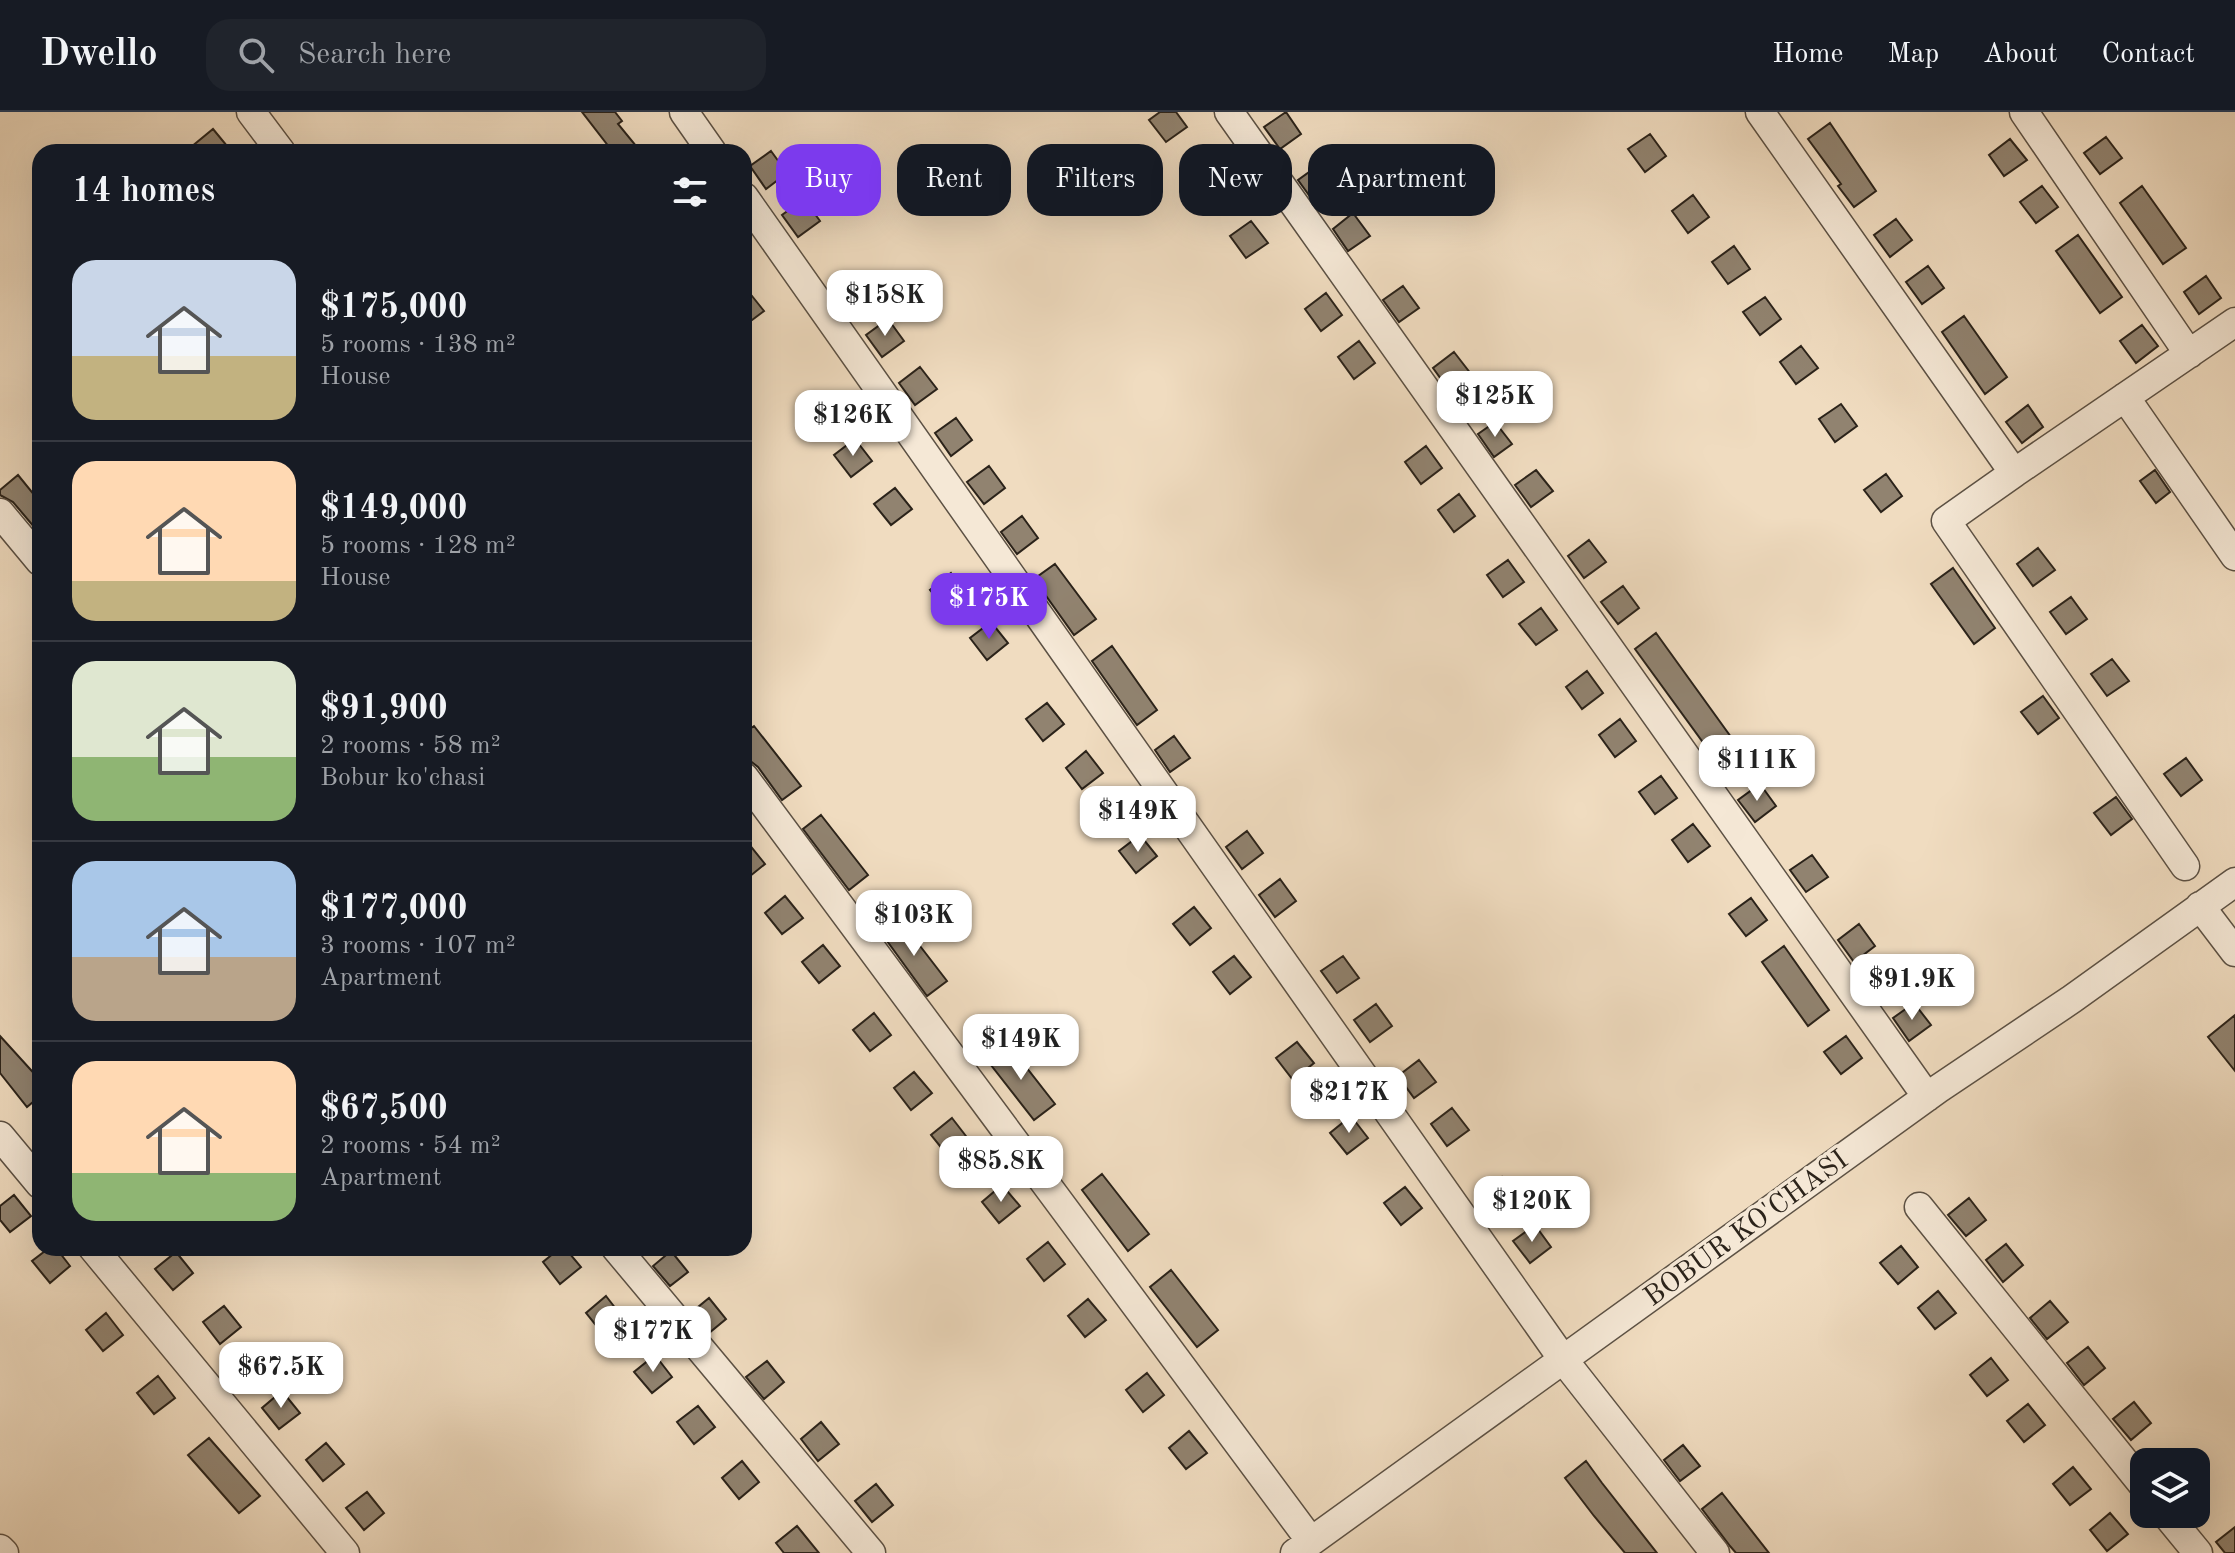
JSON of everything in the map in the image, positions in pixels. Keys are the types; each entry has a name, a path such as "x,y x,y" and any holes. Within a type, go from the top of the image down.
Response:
{"street":[{"path":"251,112 275,144"},
{"path":"684,112 706,144"},
{"path":"1229,112 1927,1097"},
{"path":"1760,112 2014,473"},
{"path":"2024,112 2189,354"},
{"path":"752,208 1562,1358 1715,1553"},
{"path":"2185,866 1946,521 2235,322"},
{"path":"2125,397 2235,556"},
{"path":"0,513 32,551"},
{"path":"752,788 1302,1547"},
{"name":"BOBUR KO'CHASI","path":"1302,1547 1927,1097 2072,999 2235,882"},
{"path":"2200,906 2235,952"},
{"path":"0,1136 32,1174"},
{"path":"1919,1207 2130,1469"},
{"path":"100,1256 345,1553"},
{"path":"623,1256 871,1553"},
{"path":"2177,1528 2198,1553"}],"building":[{"path":"582,112 615,112 622,121 618,124 634,144 607,144"},
{"path":"1160,112 1176,112 1187,127 1166,142 1149,120"},
{"path":"1286,112 1301,134 1287,144 1276,144 1264,127"},
{"path":"1830,123 1876,191 1854,207 1808,139"},
{"path":"213,129 225,144 195,144"},
{"path":"1650,134 1666,156 1645,172 1628,149"},
{"path":"2106,137 2122,158 2100,174 2084,153"},
{"path":"2010,139 2027,160 2004,176 1989,155"},
{"path":"771,151 776,158 776,181 766,189 752,165"},
{"path":"1308,173 1308,194 1298,180"},
{"path":"2042,186 2058,207 2036,223 2020,202"},
{"path":"2142,186 2186,248 2163,264 2120,203"},
{"path":"1693,195 1709,217 1688,233 1672,211"},
{"path":"783,216 816,216 820,221 798,237"},
{"path":"1349,216 1355,216 1370,236 1348,251 1333,229"},
{"path":"1896,219 1912,240 1890,257 1874,235"},
{"path":"1251,221 1268,243 1246,258 1230,236"},
{"path":"2078,235 2122,297 2100,313 2056,251"},
{"path":"1734,246 1750,269 1728,284 1712,262"},
{"path":"1928,266 1944,288 1922,304 1906,282"},
{"path":"2206,276 2221,298 2199,314 2184,292"},
{"path":"1403,286 1419,308 1399,322 1383,300"},
{"path":"1326,293 1342,315 1321,331 1305,309"},
{"path":"752,296 764,311 752,320"},
{"path":"1765,297 1781,319 1760,335 1743,312"},
{"path":"1964,316 2007,377 1985,394 1942,332"},
{"path":"888,319 904,341 882,357 866,335"},
{"path":"2142,325 2158,346 2136,363 2120,341"},
{"path":"1359,341 1375,363 1354,379 1338,357"},
{"path":"1801,346 1818,368 1796,384 1780,362"},
{"path":"1454,352 1471,374 1449,390 1433,368"},
{"path":"920,367 937,389 915,405 899,383"},
{"path":"1841,404 1857,426 1835,442 1819,419"},
{"path":"2028,405 2043,427 2022,443 2006,422"},
{"path":"956,418 972,440 951,456 935,433"},
{"path":"1495,422 1512,444 1494,457 1478,434"},
{"path":"855,439 872,461 851,477 834,455"},
{"path":"1426,446 1442,468 1421,484 1405,462"},
{"path":"989,466 1005,488 984,504 967,482"},
{"path":"1536,470 1553,491 1531,507 1515,485"},
{"path":"2155,470 2170,492 2156,503 2140,481"},
{"path":"1886,474 1902,496 1881,512 1864,490"},
{"path":"18,475 32,492 32,525 13,502 0,495 0,490"},
{"path":"895,488 912,509 891,525 874,504"},
{"path":"1459,494 1475,516 1454,532 1438,510"},
{"path":"1022,516 1038,538 1017,554 1001,532"},
{"path":"1589,540 1606,562 1584,578 1568,556"},
{"path":"2038,548 2055,570 2033,586 2017,564"},
{"path":"1508,560 1524,582 1503,597 1487,575"},
{"path":"1055,564 1096,619 1074,635 1034,579"},
{"path":"1953,568 1995,628 1974,644 1931,584"},
{"path":"951,573 968,595 947,611 930,590"},
{"path":"1623,586 1639,608 1618,624 1601,602"},
{"path":"2071,597 2087,619 2066,634 2050,612"},
{"path":"1541,608 1557,630 1536,645 1519,624"},
{"path":"991,622 1008,643 987,660 970,638"},
{"path":"1656,633 1731,737 1710,752 1635,649"},
{"path":"1112,646 1157,710 1137,725 1092,661"},
{"path":"2112,659 2129,681 2107,696 2091,674"},
{"path":"1587,671 1603,693 1582,709 1566,687"},
{"path":"2043,696 2059,718 2038,734 2021,712"},
{"path":"1047,703 1064,724 1043,741 1026,719"},
{"path":"1620,719 1636,741 1615,757 1599,735"},
{"path":"754,726 801,786 782,800 752,762"},
{"path":"1174,736 1190,758 1170,772 1155,750"},
{"path":"1086,751 1103,773 1082,789 1066,768"},
{"path":"2186,758 2202,780 2181,796 2164,774"},
{"path":"1661,776 1677,798 1655,814 1639,792"},
{"path":"1760,784 1776,806 1755,822 1738,800"},
{"path":"2116,797 2132,819 2111,835 2094,813"},
{"path":"821,815 868,875 849,890 803,829"},
{"path":"1693,824 1710,846 1688,862 1672,840"},
{"path":"1247,831 1263,853 1242,869 1226,847"},
{"path":"1140,835 1157,856 1136,873 1119,851"},
{"path":"752,848 765,864 752,875"},
{"path":"1812,855 1828,877 1806,892 1790,870"},
{"path":"1280,879 1296,901 1275,917 1259,895"},
{"path":"785,896 803,918 782,934 765,913"},
{"path":"1751,898 1767,920 1746,936 1729,914"},
{"path":"1194,907 1211,928 1190,945 1173,924"},
{"path":"900,920 947,981 927,996 882,934"},
{"path":"1859,924 1875,946 1854,962 1838,940"},
{"path":"823,945 840,966 819,983 802,962"},
{"path":"1784,946 1829,1010 1808,1026 1762,962"},
{"path":"1234,956 1251,977 1230,994 1213,972"},
{"path":"1343,956 1359,978 1337,993 1321,971"},
{"path":"1914,1003 1931,1025 1909,1041 1893,1018"},
{"path":"1376,1004 1392,1026 1370,1042 1354,1020"},
{"path":"874,1013 891,1035 870,1051 853,1030"},
{"path":"2235,1015 2235,1071 2208,1037"},
{"path":"0,1036 32,1071 32,1103 27,1107 0,1073"},
{"path":"1846,1036 1862,1058 1841,1074 1824,1052"},
{"path":"1297,1042 1314,1063 1293,1080 1276,1058"},
{"path":"1008,1044 1055,1104 1034,1120 987,1060"},
{"path":"1419,1060 1436,1082 1414,1098 1398,1076"},
{"path":"914,1072 932,1093 911,1110 894,1088"},
{"path":"1452,1108 1469,1130 1447,1146 1431,1124"},
{"path":"1351,1116 1368,1138 1347,1154 1330,1133"},
{"path":"952,1118 969,1140 948,1156 931,1135"},
{"path":"1102,1174 1149,1234 1128,1251 1082,1190"},
{"path":"1502,1177 1518,1199 1497,1215 1481,1193"},
{"path":"1002,1185 1020,1206 999,1223 982,1202"},
{"path":"1405,1187 1422,1208 1401,1225 1384,1203"},
{"path":"14,1195 31,1216 10,1232 0,1220 0,1206"},
{"path":"1969,1198 1986,1220 1966,1236 1948,1215"},
{"path":"1535,1225 1551,1247 1530,1263 1513,1241"},
{"path":"1048,1242 1065,1264 1044,1281 1027,1259"},
{"path":"2006,1244 2023,1265 2003,1282 1986,1260"},
{"path":"1901,1246 1918,1267 1898,1284 1880,1263"},
{"path":"39,1256 62,1256 70,1266 50,1283 32,1261"},
{"path":"171,1256 179,1256 193,1273 173,1290 155,1269"},
{"path":"550,1256 572,1256 581,1267 560,1284 543,1262"},
{"path":"665,1256 675,1256 688,1272 670,1286 653,1266"},
{"path":"1171,1270 1218,1330 1197,1347 1150,1287"},
{"path":"1938,1291 1956,1313 1935,1329 1918,1308"},
{"path":"606,1296 623,1318 603,1334 586,1313"},
{"path":"709,1298 726,1319 709,1333 692,1312"},
{"path":"1088,1299 1106,1320 1085,1337 1068,1316"},
{"path":"2050,1301 2068,1322 2047,1339 2030,1318"},
{"path":"224,1306 241,1327 220,1344 203,1322"},
{"path":"106,1313 123,1335 103,1351 86,1330"},
{"path":"2088,1347 2105,1368 2084,1385 2067,1363"},
{"path":"655,1355 672,1377 652,1393 634,1372"},
{"path":"1991,1358 2008,1380 1987,1396 1970,1375"},
{"path":"767,1361 784,1382 764,1399 746,1377"},
{"path":"1147,1373 1164,1395 1143,1412 1126,1390"},
{"path":"158,1376 175,1398 154,1414 137,1393"},
{"path":"282,1391 300,1413 279,1429 262,1408"},
{"path":"2134,1402 2151,1423 2131,1440 2113,1419"},
{"path":"2028,1404 2045,1425 2024,1442 2007,1421"},
{"path":"698,1406 715,1427 694,1444 677,1422"},
{"path":"821,1422 839,1444 818,1461 801,1439"},
{"path":"1189,1431 1207,1453 1186,1469 1169,1448"},
{"path":"209,1438 260,1496 239,1513 188,1455"},
{"path":"326,1443 344,1464 323,1481 306,1460"},
{"path":"1683,1445 1700,1466 1680,1481 1664,1460"},
{"path":"742,1461 759,1482 739,1499 722,1478"},
{"path":"1586,1461 1657,1553 1625,1553 1594,1516 1565,1478"},
{"path":"2073,1467 2091,1489 2070,1505 2053,1484"},
{"path":"876,1484 893,1505 872,1522 855,1501"},
{"path":"367,1492 384,1513 364,1530 346,1508"},
{"path":"1722,1493 1769,1553 1736,1553 1730,1546 1702,1509"},
{"path":"2110,1513 2128,1534 2107,1551 2090,1530"},
{"path":"797,1526 819,1553 784,1553 776,1543"},
{"path":"2235,1527 2235,1553 2225,1553 2216,1542"}]}
